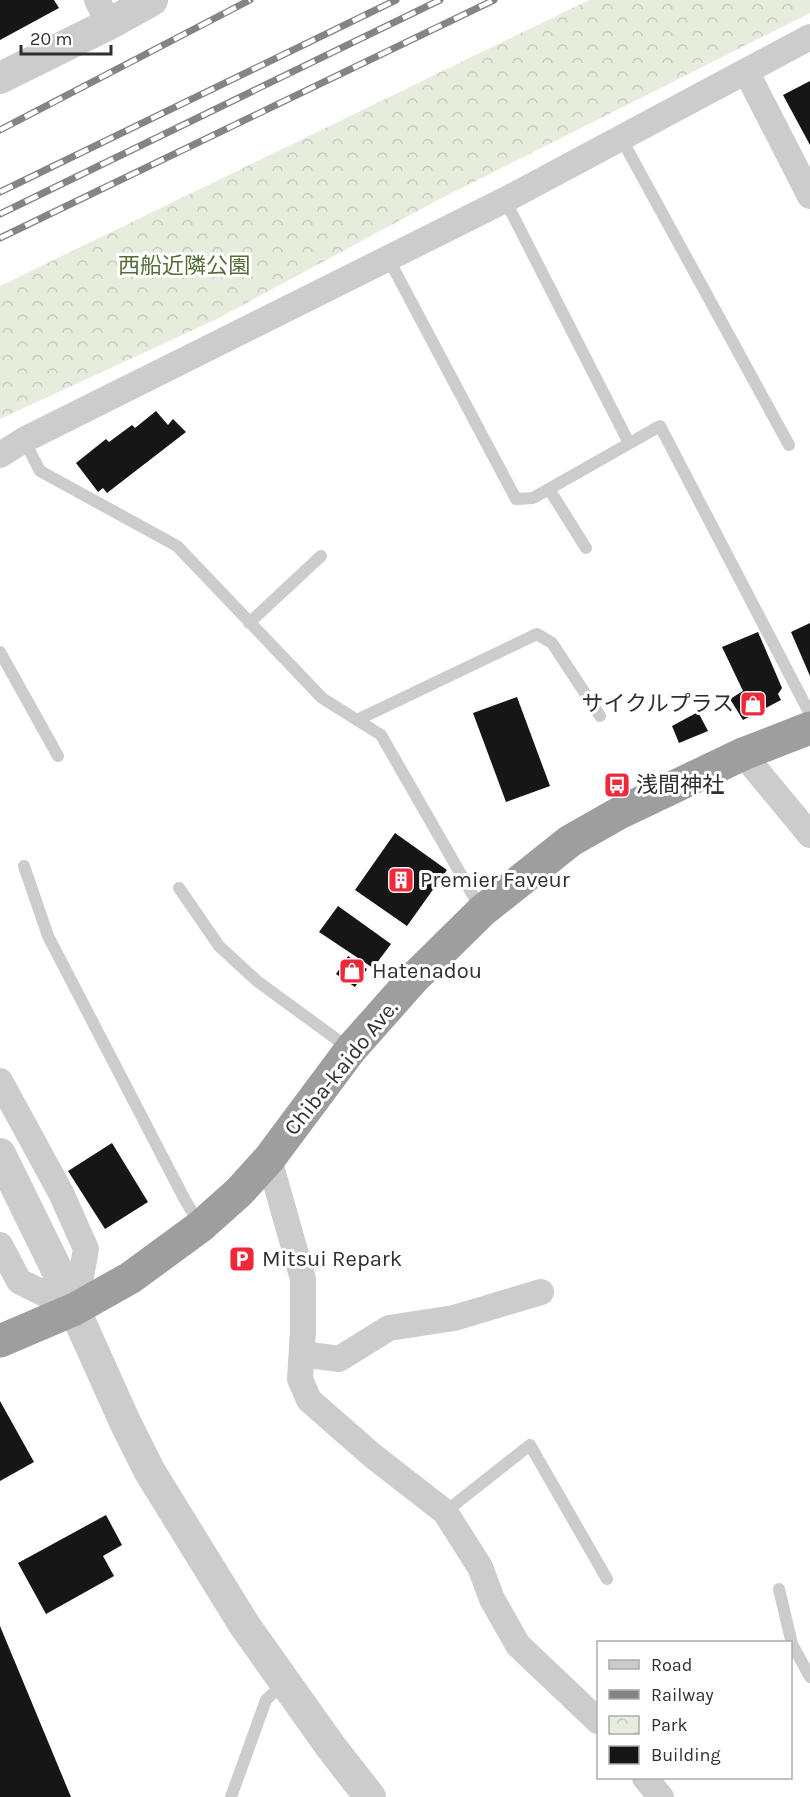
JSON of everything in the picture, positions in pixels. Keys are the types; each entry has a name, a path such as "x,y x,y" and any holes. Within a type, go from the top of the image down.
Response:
{"highway":[{"name":"Chiba-kaido Ave.","path":"0,1341 75,1310 130,1278 201,1226 239,1192 269,1159 351,1050 413,979 482,910 570,841 621,812 743,754 810,728"}],"street":[{"path":"0,78 103,12 152,0"},
{"path":"0,455 24,440 505,200 810,37"},
{"path":"746,71 810,196"},
{"path":"743,754 810,835"},
{"path":"0,1081 61,1193 87,1249 75,1310"},
{"path":"0,1154 150,1472 244,1626 370,1797"},
{"path":"269,1159 303,1279 300,1379 309,1400 373,1456 445,1512 480,1567 492,1599 518,1645 597,1720"},
{"path":"0,1245 19,1281 75,1310"},
{"path":"302,1354 339,1359 389,1328 454,1318 541,1292"},
{"path":"646,1779 661,1797"}],"lane":[{"path":"621,138 789,446"},
{"path":"505,200 629,443"},
{"path":"387,258 516,499 533,498 660,426 810,714"},
{"path":"24,440 40,471 177,546 322,698 381,735 482,910"},
{"path":"549,489 586,548"},
{"path":"249,623 321,556"},
{"path":"357,720 537,634 552,643 600,716"},
{"path":"0,652 58,756"},
{"path":"24,866 48,936 185,1200 201,1226"},
{"path":"179,888 219,946 257,981 351,1050"},
{"path":"445,1512 530,1445 607,1579"},
{"path":"779,1589 791,1641"},
{"path":"792,1644 810,1677"},
{"path":"231,1797 266,1700 284,1683"}],"green space":[{"name":"西船近隣公園","path":"589,0 810,0 810,13 436,201 215,320 0,419 0,286"}],"building":[{"path":"0,0 54,0 59,8 0,40"},
{"path":"810,81 810,145 783,95"},
{"path":"156,411 168,425 173,419 186,432 107,493 103,488 98,492 76,463 106,439 109,442 132,425 135,428"},
{"path":"810,623 810,676 791,632"},
{"path":"758,632 782,688 778,694 781,700 743,720 730,699 743,691 722,647"},
{"path":"517,697 550,786 506,802 473,713"},
{"path":"698,712 708,731 679,743 672,726"},
{"name":"Premier Faveur","path":"395,833 447,870 407,926 355,890"},
{"path":"338,906 391,944 373,968 319,932"},
{"path":"348,956 367,969 355,987 336,974"},
{"path":"112,1143 148,1202 105,1229 68,1171"},
{"path":"0,1401 34,1462 0,1481"},
{"path":"106,1515 122,1545 103,1556 114,1576 46,1614 18,1563"},
{"path":"0,1626 71,1797 0,1797"}],"railway":[{"path":"0,130 250,0"},
{"path":"0,192 396,0"},
{"path":"0,214 440,0"},
{"path":"0,238 494,0"}],"place":[{"name":"サイクルプラス","path":"753,704"},
{"name":"浅間神社","path":"617,785"},
{"name":"Premier Faveur","path":"401,880"},
{"name":"Hatenadou","path":"352,971"},
{"name":"Mitsui Repark","path":"242,1259"}]}
